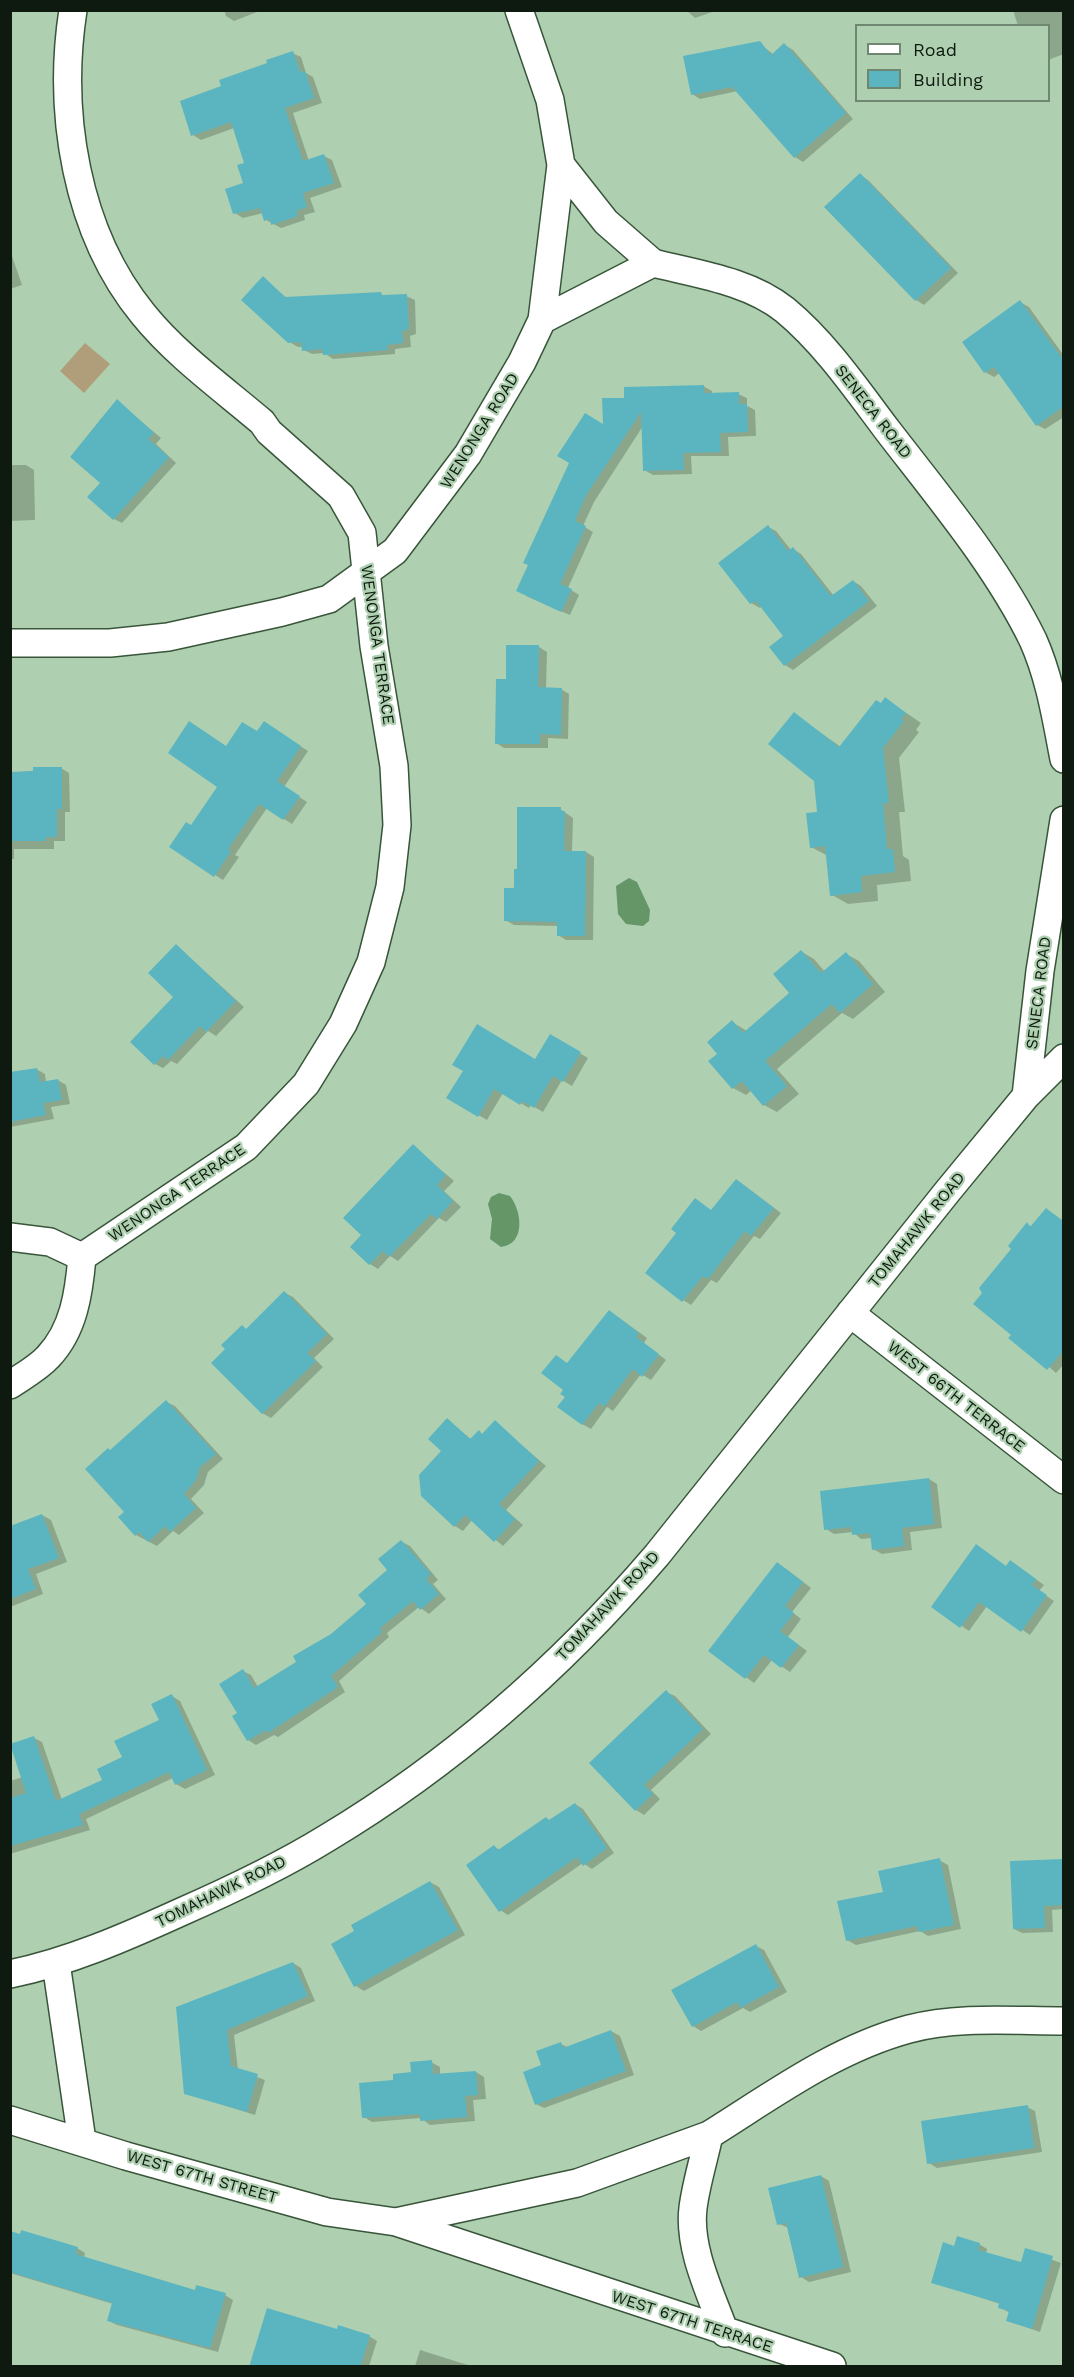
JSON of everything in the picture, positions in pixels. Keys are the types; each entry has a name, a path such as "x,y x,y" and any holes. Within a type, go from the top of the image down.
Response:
{"street":[{"name":"WENONGA TERRACE","path":"74,10 70,34 69,80 73,151 94,231 108,261 143,315 166,340 262,422 269,432 341,496 362,533 374,646 394,766 397,825 390,887 371,962 344,1024 306,1084 246,1147 81,1257"},
{"name":"WENONGA ROAD","path":"10,643 110,643 168,637 329,599 395,551 448,484 522,362 542,321 561,165 550,100 519,10"},
{"path":"542,321 653,262 606,222 561,165"},
{"name":"SENECA ROAD","path":"653,262 750,289 784,310 814,340 866,402 1002,585 1033,641 1052,692 1064,759"},
{"name":"SENECA ROAD","path":"1026,1095 1040,971 1064,820"},
{"name":"TOMAHAWK ROAD","path":"10,1974 56,1963 142,1930 254,1879 328,1838 440,1762 535,1683 615,1603 1026,1095 1064,1058"},
{"path":"10,1237 50,1242 81,1257 79,1289 73,1316 49,1356 10,1385"},
{"name":"WEST 66TH TERRACE","path":"850,1313 1064,1480"},
{"path":"56,1963 81,2141"},
{"name":"WEST 67TH STREET","path":"396,2222 577,2184 709,2135 794,2080 857,2047 910,2029 967,2022 1064,2021"},
{"name":"WEST 67TH STREET","path":"10,2120 126,2156 327,2212 396,2222 586,2287"},
{"path":"709,2135 693,2209 693,2233 698,2257 725,2333"},
{"name":"WEST 67TH TERRACE","path":"586,2287 832,2367"}],"shaded area":[{"path":"85,343 110,364 84,393 60,371"},
{"path":"629,878 637,882 650,910 649,921 643,926 626,924 618,914 616,886"},
{"path":"499,1193 510,1196 519,1218 518,1234 515,1240 501,1247 490,1239 492,1219 488,1204 491,1197"}],"building":[{"path":"760,41 771,55 784,43 846,113 794,158 732,87 691,95 683,56"},
{"path":"293,51 300,72 305,71 314,98 285,108 303,161 324,154 334,183 303,193 307,207 296,211 298,216 271,225 270,219 264,221 260,208 233,214 225,189 243,183 237,165 244,163 231,122 191,136 180,101 221,86 219,80"},
{"path":"860,173 951,268 915,301 824,207"},
{"path":"263,276 285,297 381,292 382,295 407,294 409,329 402,331 403,343 387,345 388,350 323,355 322,349 302,351 301,342 288,343 241,300"},
{"path":"1020,300 1064,361 1064,406 1036,426 994,367 984,373 962,342"},
{"path":"704,385 704,393 739,392 739,404 747,404 748,432 720,433 721,452 683,453 684,470 643,471 641,412 585,497 575,521 586,526 560,584 572,589 561,612 516,591 528,565 523,563 569,463 557,456 585,413 603,424 602,398 624,398 624,387"},
{"path":"117,399 154,433 148,439 169,457 113,520 87,497 100,483 70,457"},
{"path":"768,525 788,551 793,547 831,596 853,580 869,601 784,666 769,647 783,636 756,601 750,604 718,563"},
{"path":"506,645 539,645 538,687 562,688 561,735 540,734 540,744 495,744 496,679 506,679"},
{"path":"885,697 906,713 901,719 904,721 883,748 889,803 883,803 887,849 893,849 895,872 861,876 862,892 830,896 825,846 810,848 806,813 817,812 814,781 768,744 794,712 839,747 876,700 881,703"},
{"path":"189,721 226,746 242,722 257,731 264,721 301,746 277,781 300,796 283,820 259,804 228,849 231,851 214,877 169,847 186,822 191,825 217,787 168,753"},
{"path":"33,767 62,767 62,809 57,809 57,837 46,837 46,841 10,841 10,772 33,771"},
{"path":"517,807 561,807 561,811 565,811 564,851 586,851 585,936 557,936 557,922 504,921 504,888 514,888 514,869 517,869"},
{"path":"176,944 236,1001 206,1032 200,1026 168,1060 163,1056 154,1065 130,1042 173,997 148,973"},
{"path":"801,950 821,973 846,952 873,984 840,1013 832,1004 765,1061 787,1086 763,1106 742,1081 732,1089 708,1061 717,1054 707,1042 732,1020 743,1033 789,993 773,974"},
{"path":"477,1024 535,1059 550,1034 581,1052 563,1082 553,1076 534,1108 522,1101 520,1105 494,1089 478,1117 446,1098 463,1071 452,1065"},
{"path":"37,1068 40,1082 58,1079 62,1100 43,1103 46,1115 10,1122 10,1072"},
{"path":"413,1144 446,1175 437,1185 453,1201 437,1219 431,1214 389,1257 383,1251 369,1265 350,1247 361,1235 343,1218"},
{"path":"736,1179 774,1208 751,1236 745,1231 708,1279 703,1276 682,1302 645,1273 676,1233 671,1229 695,1198 711,1210"},
{"path":"1046,1208 1064,1222 1064,1350 1047,1370 1008,1338 1011,1335 973,1304 982,1293 979,1288 1011,1249 1008,1246 1027,1222 1030,1227"},
{"path":"284,1291 327,1334 307,1353 316,1361 262,1414 211,1363 225,1349 221,1345 242,1325 246,1329"},
{"path":"609,1310 639,1333 636,1337 659,1354 642,1377 633,1369 604,1407 599,1403 582,1425 557,1407 565,1397 560,1394 563,1390 541,1373 556,1355 567,1363"},
{"path":"166,1400 216,1454 200,1467 196,1480 184,1494 196,1508 170,1532 165,1526 148,1542 139,1532 135,1536 118,1517 124,1512 85,1469"},
{"path":"447,1418 470,1439 479,1430 482,1434 495,1420 539,1461 499,1504 515,1519 494,1542 465,1515 454,1527 421,1496 419,1475 441,1451 428,1439"},
{"path":"929,1478 934,1524 902,1528 904,1546 872,1550 870,1533 852,1535 851,1527 824,1530 820,1491"},
{"path":"42,1514 59,1558 28,1569 36,1589 10,1599 10,1526"},
{"path":"401,1540 431,1574 426,1579 439,1594 420,1610 413,1601 380,1628 382,1632 331,1676 338,1687 268,1733 266,1730 247,1741 232,1716 237,1713 219,1684 243,1669 254,1688 296,1662 293,1656 331,1634 366,1604 358,1595 387,1570 378,1559"},
{"path":"976,1544 1006,1566 1010,1560 1036,1579 1032,1585 1047,1595 1021,1632 979,1602 960,1628 931,1607"},
{"path":"777,1562 803,1582 785,1606 794,1613 780,1631 799,1645 781,1668 764,1655 745,1679 708,1651"},
{"path":"666,1690 703,1729 644,1785 653,1794 635,1811 589,1763"},
{"path":"172,1694 207,1770 175,1785 169,1772 79,1814 83,1825 10,1846 10,1798 26,1793 10,1744 34,1736 56,1801 102,1780 97,1769 122,1757 114,1741 159,1720 151,1704"},
{"path":"575,1803 607,1848 583,1866 577,1857 499,1912 466,1865 494,1845 498,1850 546,1817 549,1820"},
{"path":"940,1858 954,1925 919,1932 917,1926 846,1941 837,1901 883,1892 878,1871"},
{"path":"1064,1859 1064,1905 1044,1906 1045,1928 1013,1929 1010,1861"},
{"path":"430,1881 458,1930 354,1987 331,1944 354,1931 351,1925"},
{"path":"756,1944 779,1987 740,2008 737,2002 692,2027 671,1990"},
{"path":"293,1962 308,1996 227,2030 231,2066 258,2074 247,2112 184,2094 176,2007"},
{"path":"611,2030 626,2071 535,2105 523,2072 541,2065 536,2051 561,2042 563,2048"},
{"path":"432,2060 433,2074 476,2071 478,2095 465,2096 467,2117 420,2121 420,2114 362,2118 359,2083 393,2080 393,2074 411,2072 410,2062"},
{"path":"1028,2105 1034,2148 927,2164 921,2121"},
{"path":"821,2175 843,2267 799,2278 786,2223 777,2225 768,2188"},
{"path":"21,2230 78,2247 76,2254 92,2259 195,2290 196,2285 226,2293 210,2348 107,2321 112,2303 10,2272 10,2231 20,2234"},
{"path":"957,2236 980,2243 978,2250 1021,2262 1025,2248 1053,2256 1032,2329 1006,2321 1009,2311 998,2308 999,2303 931,2283 943,2242 954,2246"},
{"path":"267,2308 337,2329 338,2325 370,2335 360,2367 249,2367"}]}
